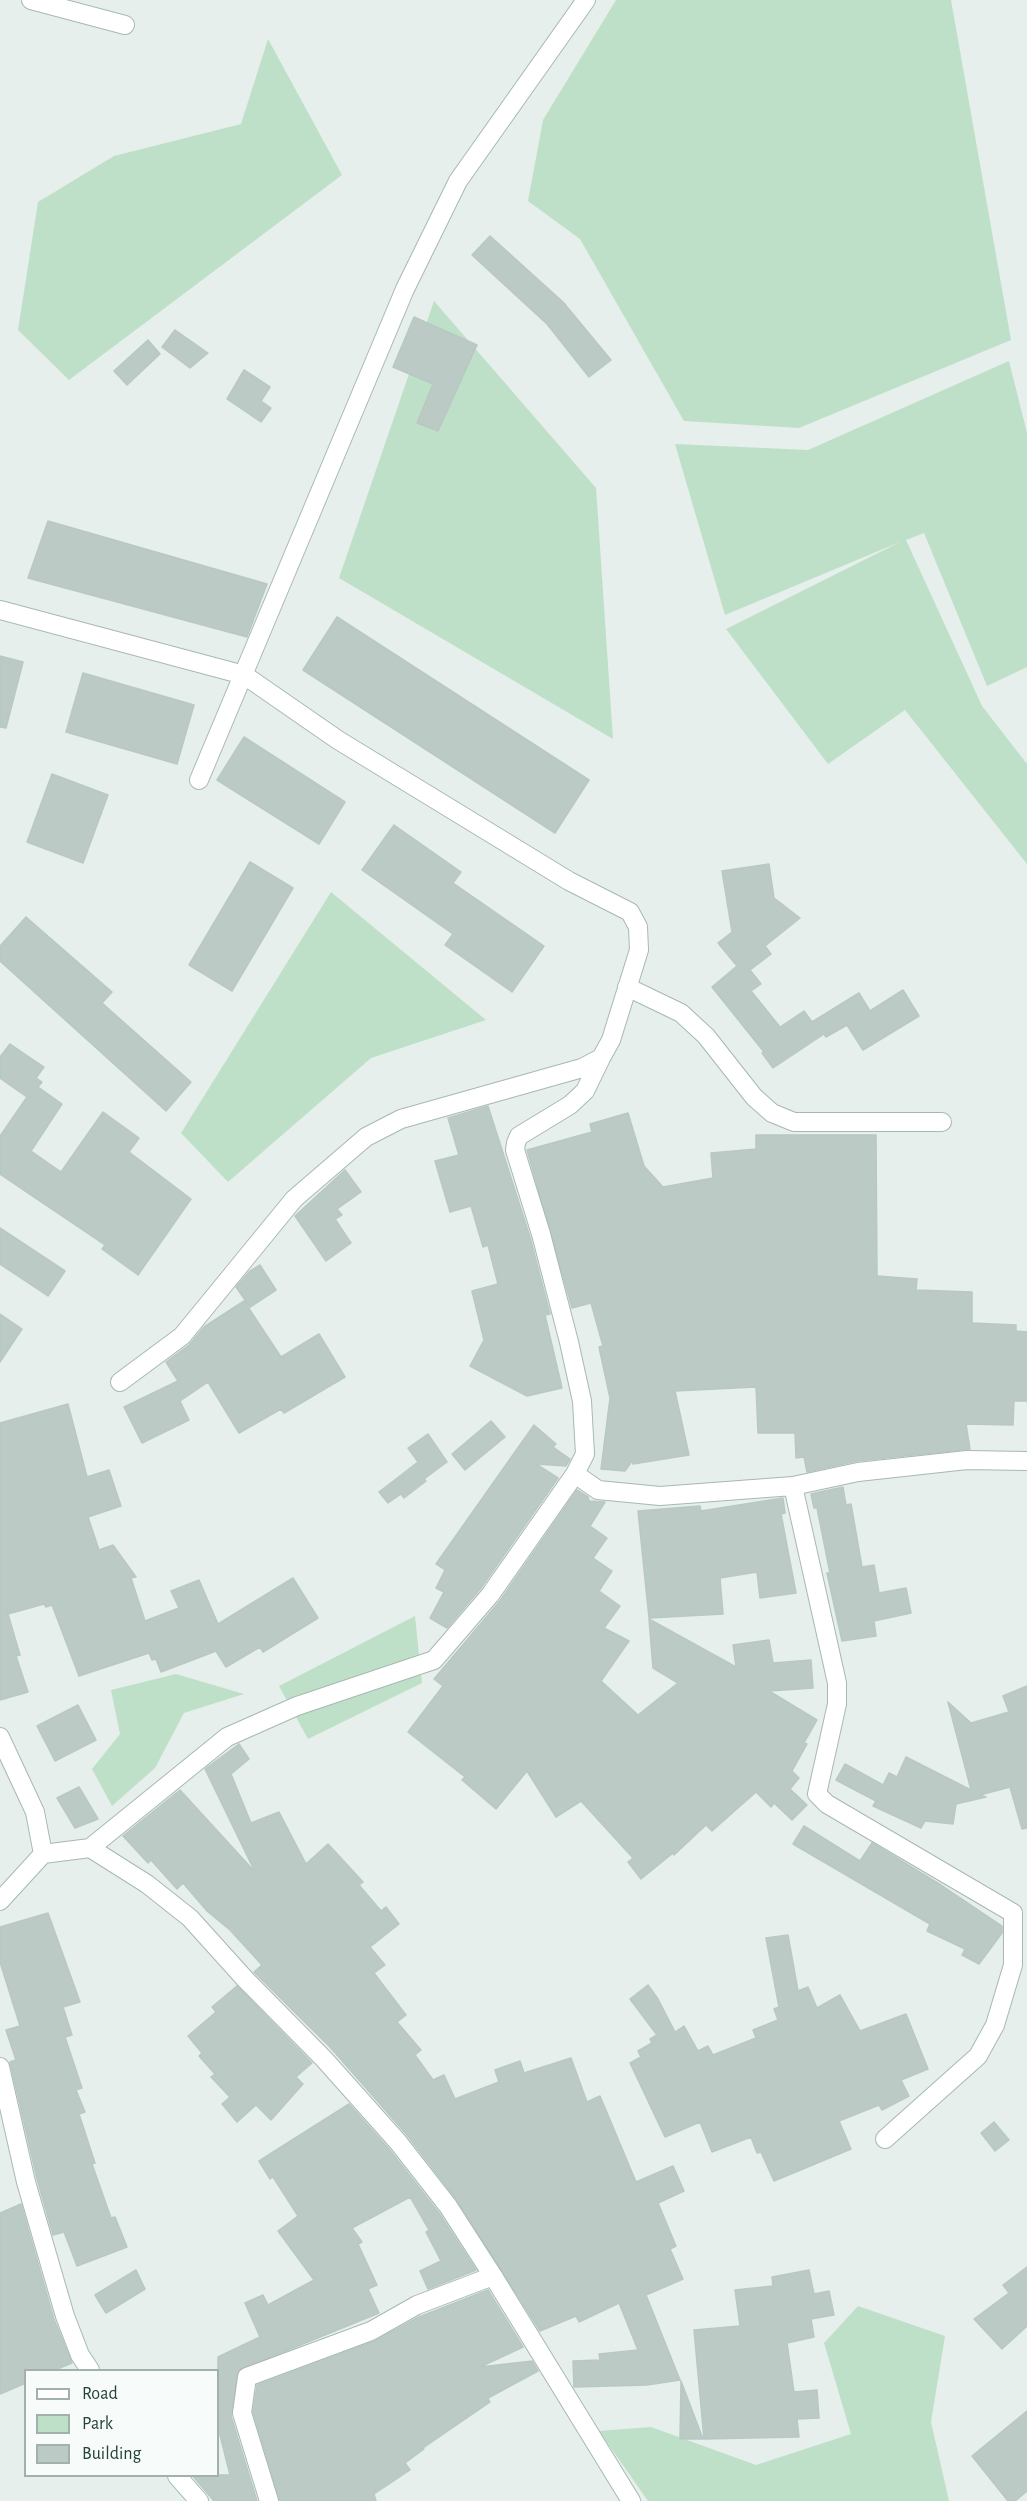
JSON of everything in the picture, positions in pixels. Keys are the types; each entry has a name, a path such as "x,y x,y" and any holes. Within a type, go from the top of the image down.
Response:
{"street":[{"path":"31,0 125,26"},
{"path":"199,780 405,289 458,181 586,0"},
{"path":"0,610 244,675 338,740 569,881 630,912 638,927 639,950 610,1040 585,1091 570,1105 519,1136 515,1150 541,1234 582,1401 585,1454 575,1474 490,1595 434,1660 297,1706 227,1737 90,1848 44,1854 0,1900"},
{"path":"627,987 681,1013 706,1036 754,1097 772,1113 794,1122 942,1122"},
{"path":"120,1382 182,1336 294,1199 366,1137 400,1119 582,1068 601,1059"},
{"path":"575,1474 598,1490 660,1497 793,1486 858,1472 968,1460 1027,1461"},
{"path":"793,1486 837,1683 837,1704 817,1794 826,1804 1013,1913 1013,1965 995,2025 978,2056 885,2139"},
{"path":"0,1737 35,1812 44,1854"},
{"path":"90,1848 147,1884 190,1918 245,1979 324,2059 405,2151 448,2206 631,2501"},
{"path":"0,2067 26,2182 65,2316 80,2355 89,2369"},
{"path":"269,2501 242,2413 243,2392 247,2377 371,2331 417,2305 493,2276"},
{"path":"179,2477 199,2501"}],"green space":[{"path":"616,0 951,0 1011,340 799,428 684,421 580,239 528,201 543,120"},
{"path":"268,39 342,175 69,380 18,330 38,202 114,156 241,124"},
{"path":"434,301 596,488 613,739 339,578"},
{"path":"1009,361 1027,433 1027,667 987,686 924,533 906,540 982,706 1027,764 1027,864 905,710 828,764 726,629 900,542 725,615 675,444 808,450"},
{"path":"331,892 486,1020 371,1058 228,1182 181,1133"},
{"path":"415,1616 422,1683 308,1739 279,1686"},
{"path":"176,1674 244,1694 184,1713 155,1768 112,1806 92,1769 120,1734 111,1690"},
{"path":"858,2306 945,2336 931,2422 949,2501 648,2501 599,2431 651,2427 756,2465 851,2434 824,2343"}],"building":[{"path":"490,236 563,302 611,360 589,377 547,324 472,255"},
{"path":"414,317 477,345 438,431 417,423 433,384 393,367"},
{"path":"175,330 208,353 190,368 162,347"},
{"path":"148,340 160,354 127,385 114,371"},
{"path":"244,370 270,387 261,401 271,408 261,422 227,399"},
{"path":"48,521 267,584 247,637 28,578"},
{"path":"337,617 589,780 555,833 303,670"},
{"path":"0,656 23,662 6,728 0,727"},
{"path":"83,673 194,705 177,764 66,732"},
{"path":"244,737 345,802 319,844 217,780"},
{"path":"52,774 108,795 83,863 27,842"},
{"path":"394,825 461,872 453,883 544,946 512,992 445,945 453,934 362,870"},
{"path":"250,862 293,888 232,991 189,965"},
{"path":"769,864 774,898 800,918 765,946 771,954 750,970 761,984 751,991 780,1027 804,1011 812,1022 859,993 870,1011 903,990 919,1016 863,1050 847,1025 826,1037 824,1034 773,1068 762,1053 764,1052 712,987 737,966 718,943 732,932 722,871"},
{"path":"26,917 112,992 102,1003 191,1082 166,1111 0,961 0,946"},
{"path":"10,1044 44,1067 36,1078 42,1082 38,1087 62,1104 31,1151 61,1172 103,1112 139,1138 129,1152 191,1199 138,1275 102,1249 105,1245 0,1174 0,1136 27,1097 0,1078 0,1057"},
{"path":"488,1106 530,1237 550,1314 545,1315 562,1388 527,1396 470,1366 484,1340 472,1291 498,1284 488,1245 483,1247 471,1206 450,1212 435,1161 459,1155 448,1118"},
{"path":"628,1113 644,1166 663,1187 713,1178 711,1153 756,1149 756,1135 876,1135 877,1276 917,1279 916,1290 972,1292 972,1323 1016,1325 1016,1331 1027,1332 1027,1401 1014,1401 1013,1425 966,1424 970,1449 857,1461 807,1472 804,1457 796,1458 795,1433 758,1433 756,1387 675,1391 689,1455 633,1464 632,1461 625,1471 601,1469 610,1398 599,1347 603,1346 591,1303 572,1308 527,1150 592,1132 590,1124"},
{"path":"345,1170 361,1192 337,1209 342,1215 335,1219 351,1243 326,1261 295,1216"},
{"path":"0,1228 65,1271 48,1296 0,1264"},
{"path":"260,1265 276,1290 250,1307 236,1287 249,1272"},
{"path":"244,1301 281,1357 319,1334 345,1377 284,1413 281,1409 239,1433 208,1382 180,1401 189,1420 142,1443 124,1407 178,1381 166,1362 189,1345 204,1327"},
{"path":"0,1314 22,1329 0,1362"},
{"path":"68,1404 87,1477 109,1470 121,1506 88,1517 99,1550 113,1545 136,1577 131,1578 145,1621 179,1608 171,1591 199,1580 218,1624 293,1578 318,1618 263,1652 260,1647 226,1667 216,1651 161,1672 156,1659 152,1660 149,1653 79,1676 52,1605 46,1607 44,1604 8,1614 20,1655 16,1656 28,1692 0,1700 0,1423"},
{"path":"491,1421 505,1437 465,1470 452,1454"},
{"path":"534,1425 556,1444 553,1447 570,1459 566,1466 536,1464 558,1478 481,1588 447,1628 430,1618 444,1592 436,1588 445,1570 436,1564"},
{"path":"428,1434 447,1462 404,1498 401,1494 388,1503 379,1492 418,1462 408,1448"},
{"path":"843,1487 846,1505 851,1504 862,1567 874,1565 879,1593 906,1588 911,1613 874,1621 876,1636 842,1641 827,1573 830,1573 817,1508 814,1508 811,1494"},
{"path":"577,1490 588,1497 589,1501 605,1502 590,1526 607,1538 593,1558 612,1571 599,1591 620,1606 604,1628 629,1641 601,1681 638,1715 678,1683 653,1668 649,1619 736,1667 733,1645 769,1640 773,1663 811,1660 813,1688 769,1691 817,1720 792,1771 799,1778 790,1789 807,1805 792,1820 774,1803 771,1807 756,1792 712,1831 706,1825 674,1855 673,1853 641,1879 628,1862 633,1858 581,1801 556,1817 527,1771 496,1809 462,1780 465,1777 408,1732 443,1686 434,1679 499,1602"},
{"path":"783,1498 785,1513 781,1514 796,1593 760,1598 757,1572 720,1578 723,1614 649,1618 638,1511 700,1506 701,1511"},
{"path":"1027,1686 1027,1828 1022,1829 1010,1787 980,1795 986,1797 956,1804 953,1824 925,1821 921,1828 873,1806 876,1801 836,1780 845,1764 883,1785 889,1773 897,1777 906,1757 971,1790 948,1702 971,1723 1009,1712 1003,1696"},
{"path":"78,1705 96,1740 55,1761 37,1726"},
{"path":"239,1744 249,1759 231,1774 251,1823 279,1812 306,1864 328,1844 363,1882 359,1885 381,1911 386,1907 399,1924 370,1947 385,1965 374,1973 406,2015 397,2022 421,2050 415,2055 433,2080 444,2075 455,2099 499,2082 495,2070 520,2061 524,2073 571,2058 587,2102 600,2096 636,2182 673,2166 684,2191 658,2203 676,2246 670,2249 683,2279 646,2295 680,2380 647,2385 574,2387 573,2361 600,2360 599,2354 638,2350 619,2303 579,2322 576,2316 540,2331 457,2200 407,2135 330,2047 254,1972 262,1965 230,1930 207,1911 183,1883 177,1889 151,1860 148,1863 123,1836 180,1790 255,1872 205,1769"},
{"path":"79,1787 98,1819 75,1828 57,1798"},
{"path":"804,1826 860,1861 872,1843 1002,1926 1002,1933 979,1964 962,1955 965,1949 927,1931 930,1924 793,1844"},
{"path":"48,1913 80,2002 63,2007 72,2035 65,2037 82,2088 76,2090 85,2112 79,2114 95,2163 92,2164 111,2218 115,2217 127,2247 77,2266 64,2232 53,2235 37,2179 10,2062 16,2060 6,2030 20,2026 0,1962 0,1927"},
{"path":"788,1935 798,1991 808,1987 817,2008 840,1995 860,2031 906,2014 928,2069 901,2080 909,2096 882,2110 879,2105 839,2121 851,2149 774,2181 761,2152 757,2153 751,2137 712,2152 700,2122 665,2137 630,2063 641,2057 638,2051 652,2043 650,2039 657,2035 630,1999 648,1985 675,2032 684,2026 698,2051 708,2046 713,2055 756,2038 753,2030 778,2020 774,2009 779,2007 766,1938"},
{"path":"237,1986 312,2063 296,2077 303,2084 271,2120 256,2105 237,2122 222,2104 230,2097 211,2077 215,2074 199,2056 202,2053 188,2036 216,2012 212,2007"},
{"path":"349,2104 389,2149 439,2213 476,2270 428,2289 420,2271 441,2261 426,2232 429,2230 410,2197 352,2228 362,2242 358,2244 377,2285 368,2289 379,2313 239,2370 231,2416 257,2501 214,2501 194,2477 230,2475 219,2431 218,2357 260,2337 245,2303 263,2295 268,2305 314,2280 278,2231 298,2216 273,2177 270,2179 259,2161"},
{"path":"994,2122 1009,2140 995,2151 981,2133"},
{"path":"21,2204 54,2319 72,2363 57,2369 24,2369 24,2384 0,2394 0,2213"},
{"path":"1027,2267 1027,2326 1002,2349 974,2319 1009,2293 1003,2285"},
{"path":"136,2270 145,2289 106,2313 95,2295"},
{"path":"809,2270 814,2294 829,2291 834,2315 811,2319 814,2337 787,2343 794,2392 817,2390 819,2418 797,2419 799,2437 704,2439 694,2330 740,2326 735,2290 773,2286 772,2277"},
{"path":"488,2290 523,2347 480,2367 532,2361 538,2371 488,2398 490,2402 423,2448 405,2463 410,2470 374,2494 376,2501 280,2501 253,2412 257,2385 375,2341 419,2317"},
{"path":"681,2381 703,2439 680,2439"},
{"path":"1027,2411 1027,2491 1015,2501 1008,2501 972,2456"}]}
